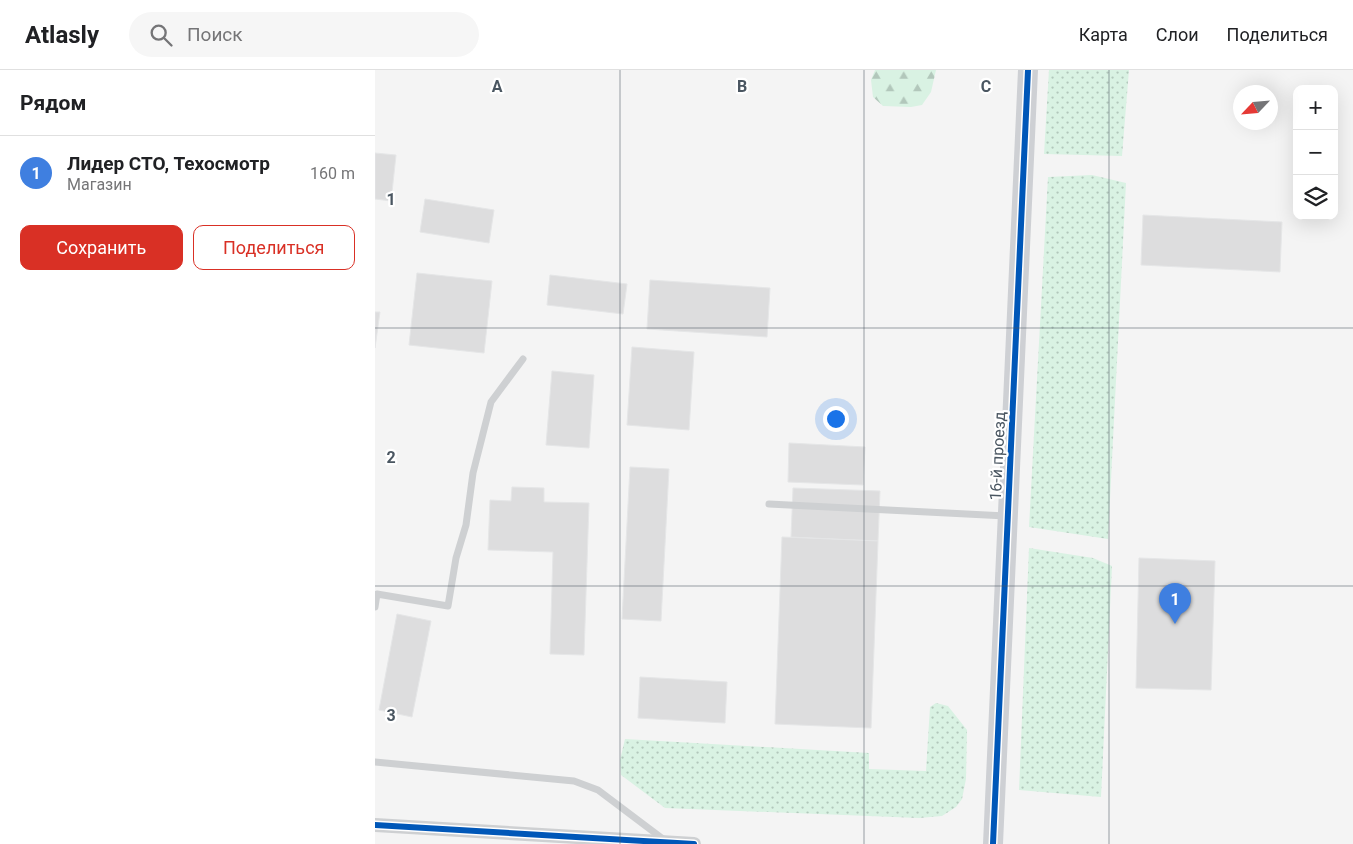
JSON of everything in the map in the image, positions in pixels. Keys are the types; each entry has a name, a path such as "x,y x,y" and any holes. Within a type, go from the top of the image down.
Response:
{"street":[{"name":"16-й проезд","path":"993,844 1028,70"},
{"path":"375,825 584,840 694,844"}],"lane":[{"path":"375,607 377,594 447,606 456,558 466,525 473,473 491,402 523,359"},
{"path":"769,504 1008,516"},
{"path":"375,762 574,781 598,790 667,843"}],"green space":[{"path":"875,70 936,70 931,92 922,105 911,107 883,106 873,97 871,80"},
{"path":"1049,70 1129,70 1122,156 1044,154"},
{"path":"1092,175 1126,183 1108,539 1029,527 1048,177"},
{"path":"1029,548 1093,558 1112,566 1101,797 1019,790"},
{"path":"936,703 948,706 967,730 966,779 962,799 956,807 942,816 919,818 665,808 621,775 620,760 625,739 869,753 869,769 926,771 930,707"}],"building":[{"path":"375,153 396,155 391,201 375,199"},
{"path":"425,199 494,210 489,243 420,232"},
{"path":"1143,215 1282,222 1280,272 1141,265"},
{"path":"417,273 492,281 484,353 409,345"},
{"path":"550,275 627,284 623,314 547,305"},
{"path":"650,280 770,288 767,337 647,329"},
{"path":"375,312 380,312 375,348"},
{"path":"632,347 694,352 689,430 627,425"},
{"path":"552,371 594,375 589,448 546,445"},
{"path":"789,443 865,447 863,485 788,482"},
{"path":"630,467 669,469 661,621 622,619"},
{"path":"512,487 544,488 544,502 589,503 584,655 550,654 553,552 488,550 490,500 511,501"},
{"path":"793,488 880,491 878,541 791,537"},
{"path":"782,537 878,541 871,728 775,724"},
{"path":"1139,558 1215,561 1211,690 1136,688"},
{"path":"397,614 431,621 412,717 379,710"},
{"path":"640,677 727,682 725,723 638,718"}],"cycle path":[{"path":"993,844 1028,70"},
{"path":"375,825 694,844"}],"place":[{"name":"Лидер СТО, Техосмотр","path":"1175,624"}]}
